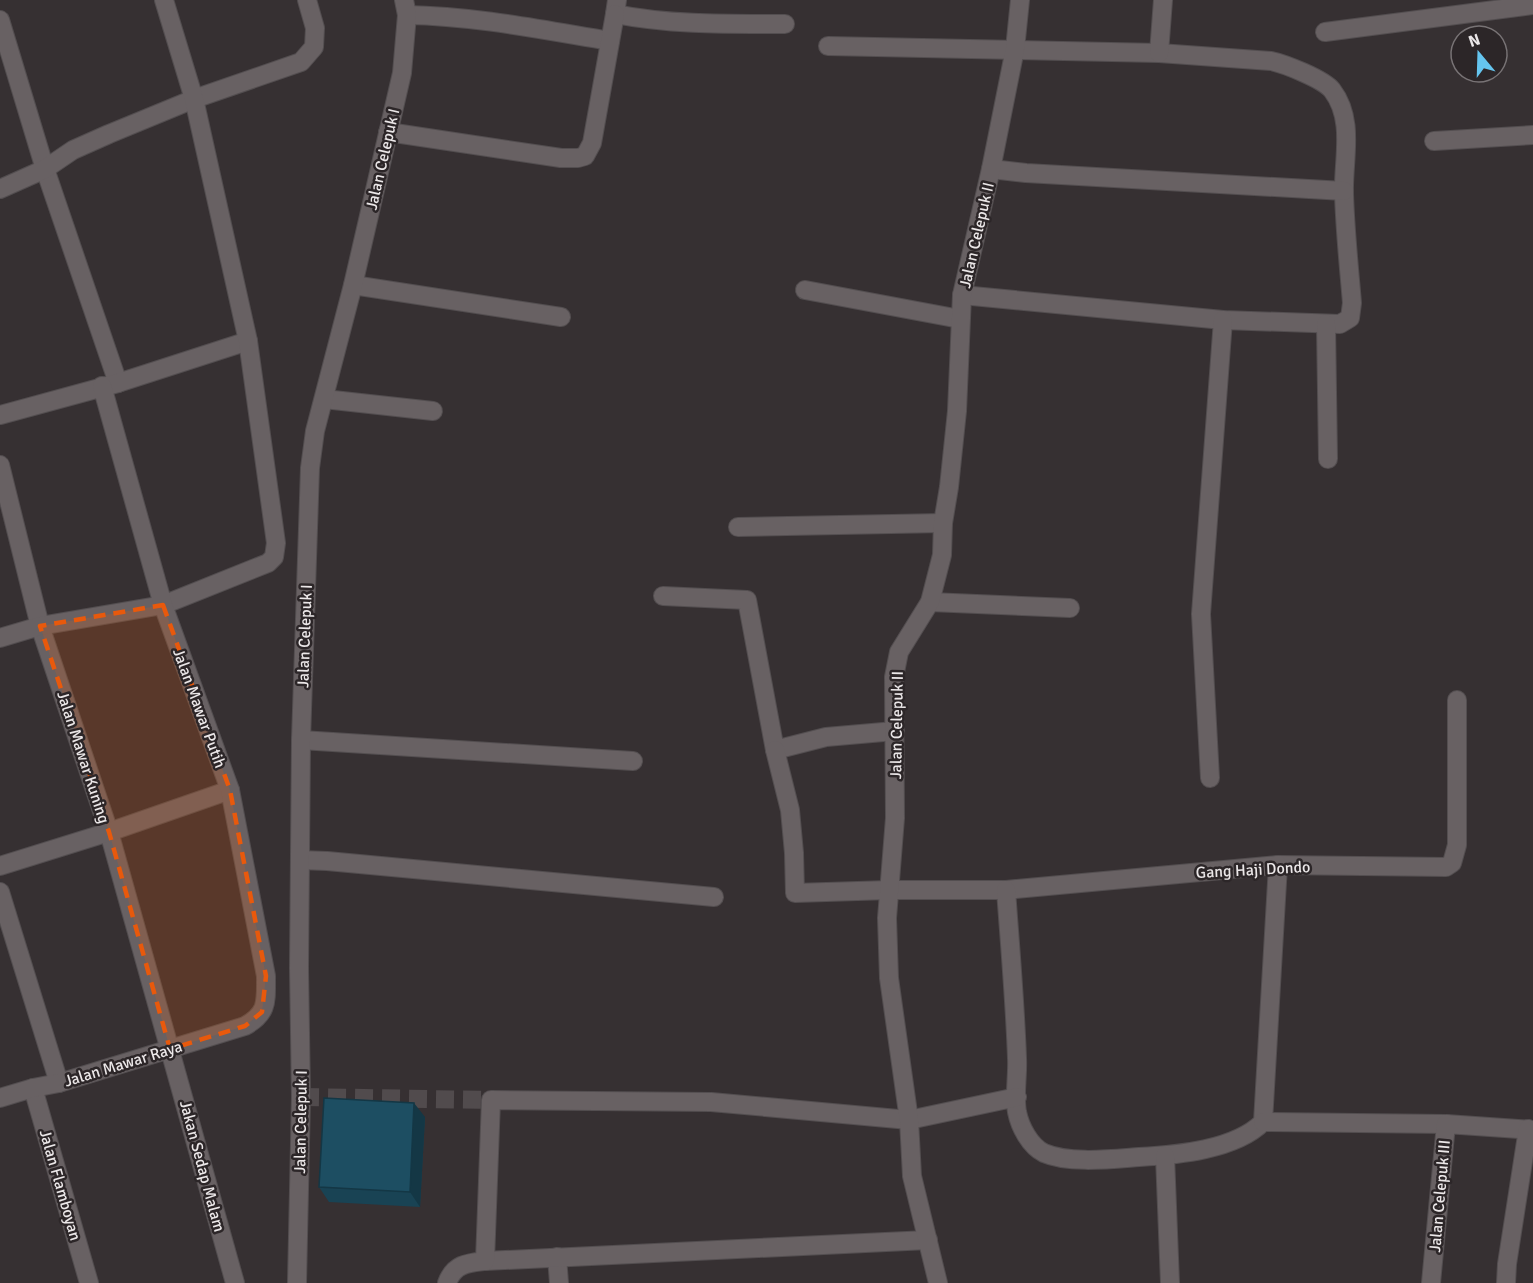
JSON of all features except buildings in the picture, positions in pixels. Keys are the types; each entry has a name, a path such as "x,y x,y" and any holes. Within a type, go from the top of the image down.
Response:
{"street":[{"path":"0,638 40,626 163,605 268,563 274,557 276,543 248,341 194,99 164,0"},
{"path":"0,189 45,169 73,150 194,99 301,62 314,47 315,28 307,0"},
{"name":"Jalan Celepuk II","path":"938,1283 912,1176 909,1120 889,978 889,890 895,818 894,677 899,652 930,602 942,555 943,523 957,411 962,295 992,169 1015,49 1020,0"},
{"path":"1159,53 1163,0"},
{"path":"1325,32 1533,5"},
{"path":"388,132 561,158 578,158 585,156 592,143 616,7 645,20 681,24 785,24"},
{"path":"405,8 436,15 505,23 610,41"},
{"name":"Jalan Celepuk I","path":"297,1283 301,1097 301,740 310,468 315,431 353,285 402,73 405,8"},
{"name":"Jalan Mawar Putih","path":"0,20 110,385 163,605 230,790 266,976 266,994 262,1012 257,1019 245,1026"},
{"path":"828,46 1159,53 1271,61 1289,65 1331,88 1342,107 1347,144 1344,191 1352,303 1350,318 1340,324 1223,320 962,295"},
{"path":"1434,141 1533,135"},
{"path":"992,169 1026,173 1344,191"},
{"path":"353,285 561,317"},
{"path":"805,290 960,319"},
{"path":"1210,778 1201,614 1223,320"},
{"path":"1326,324 1328,459"},
{"path":"0,415 110,385 248,341"},
{"path":"324,399 433,411"},
{"name":"Jalan Mawar Kuning","path":"0,465 40,626 109,832 170,1049"},
{"path":"738,527 943,523"},
{"path":"663,596 747,600 775,750 826,737 895,731"},
{"path":"930,602 1070,608"},
{"name":"Gang Haji Dondo","path":"775,750 790,810 795,893 1006,890 1278,865 1446,867 1454,858 1457,845 1457,700"},
{"path":"301,740 633,761"},
{"path":"0,866 109,832 230,790"},
{"path":"300,860 714,897"},
{"path":"1006,890 1017,1057 1017,1111 1022,1128 1035,1146 1045,1153 1080,1160 1165,1156 1223,1144 1244,1137 1255,1131 1263,1122 1278,865"},
{"path":"0,892 59,1083"},
{"name":"Jalan Mawar Raya","path":"0,1098 59,1083 245,1026"},
{"name":"Jakan Sedap Malam","path":"170,1049 235,1283"},
{"name":"Jalan Flamboyan","path":"33,1088 89,1283"},
{"path":"485,1261 491,1100 711,1102 909,1120 1017,1097"},
{"path":"1263,1122 1446,1124"},
{"name":"Jalan Celepuk III","path":"1431,1283 1446,1124 1531,1130"},
{"path":"1506,1283 1507,1264 1531,1130"},
{"path":"1165,1156 1170,1283"},
{"path":"447,1283 455,1269 462,1264 485,1261 928,1240"},
{"path":"557,1257 559,1283"}],"highlighted area":[{"path":"163,605 230,790 266,976 262,1012 245,1026 170,1049 109,832 40,626"}],"tunnel":[{"path":"301,1097 491,1100"}]}
